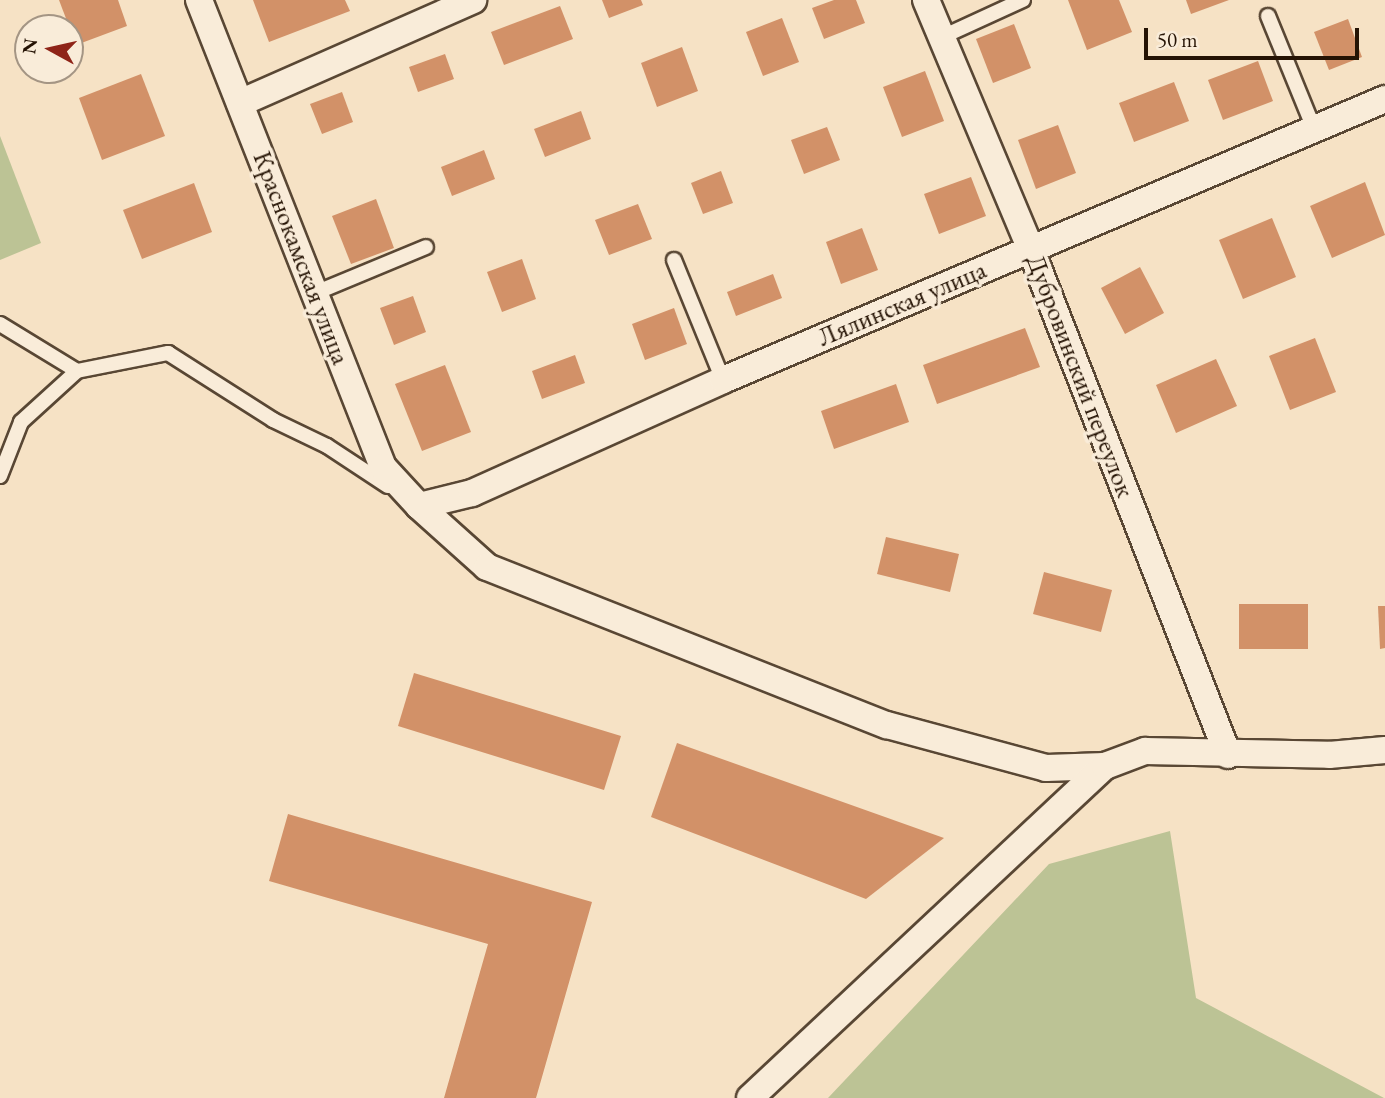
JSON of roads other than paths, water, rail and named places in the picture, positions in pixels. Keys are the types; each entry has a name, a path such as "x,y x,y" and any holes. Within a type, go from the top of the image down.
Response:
{"street":[{"name":"Краснокамская улица","path":"199,0 383,467 419,506 488,567 887,725 1046,768 1105,766"},
{"path":"240,103 472,0"},
{"name":"Дубровинский переулок","path":"926,0 1031,250 1228,755"},
{"name":"Лялинская улица","path":"419,506 472,493 723,380 1385,99"},
{"path":"750,1098 1105,766 1145,751 1228,755 1385,750"}],"lane":[{"path":"942,37 1024,0"},
{"path":"1268,16 1314,130"},
{"path":"315,293 426,247"},
{"path":"674,260 723,380"},
{"path":"0,324 77,371"},
{"path":"0,476 21,422 77,371 168,353 419,506"}]}
